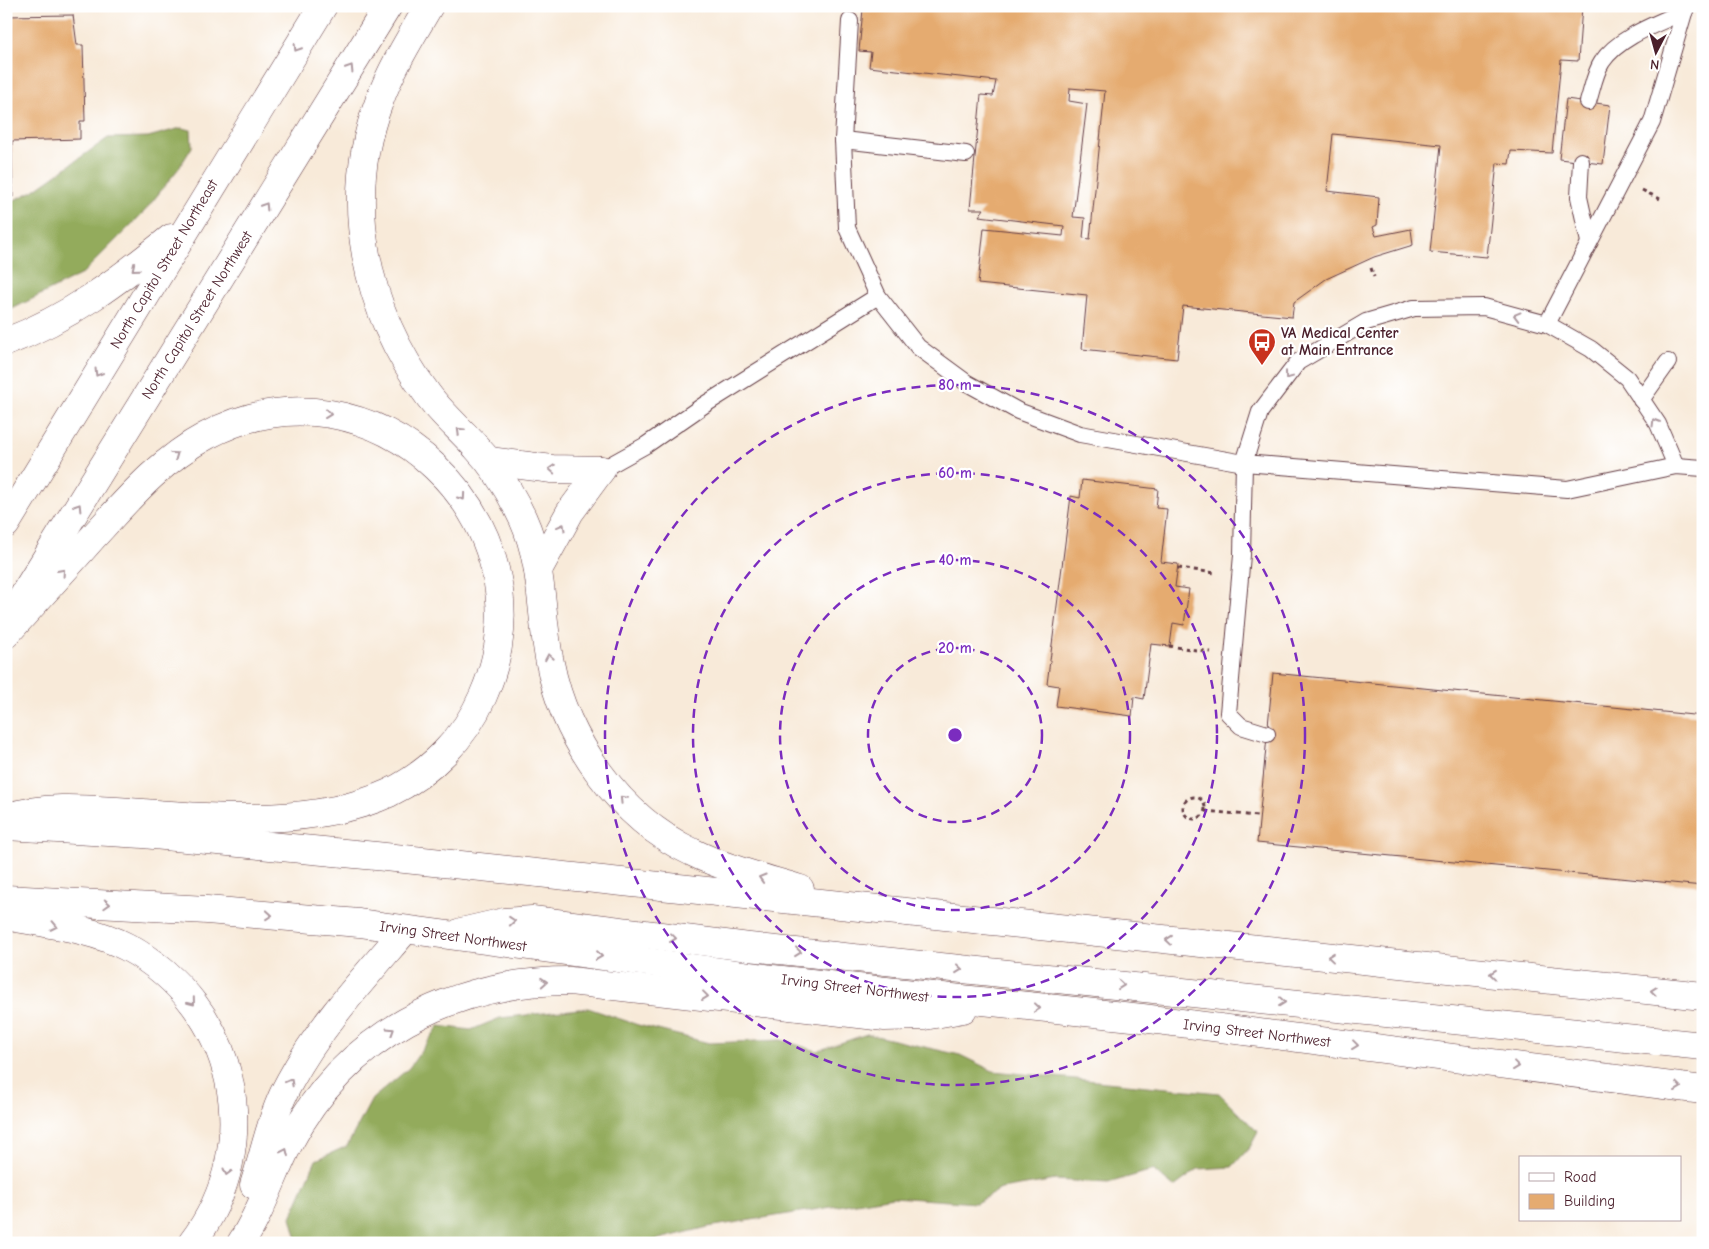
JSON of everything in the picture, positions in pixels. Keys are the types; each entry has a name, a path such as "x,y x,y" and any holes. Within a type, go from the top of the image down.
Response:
{"main road":[{"name":"North Capitol Street Northeast","path":"6,524 186,226 323,6"},
{"name":"North Capitol Street Northwest","path":"6,624 388,6"},
{"path":"429,6 390,78 372,125 363,172 361,214 364,248 382,316 403,361 432,401 489,461 502,479 524,522 533,545 550,664 561,704 581,745 609,785 646,821 691,852 732,868 859,908"},
{"path":"6,342 54,322 100,294 186,226"},
{"path":"6,634 122,505 173,456 224,427 242,420 278,413 315,413 353,419 385,431 419,452 447,479 472,511 488,546 500,596 501,616 494,668 479,704 461,734 448,749 421,773 390,792 342,808 272,817 184,815 60,808 34,809 6,816"},
{"path":"489,461 552,470 601,470"},
{"path":"538,570 570,512 601,470"},
{"path":"6,826 143,834 295,848 1703,996"},
{"name":"Irving Street Northwest","path":"6,899 244,913 359,923 773,979 1142,1018 1703,1090"},
{"path":"6,916 84,932 126,947 165,973 192,1002 207,1023 222,1053 229,1075 234,1138 229,1166 215,1206 192,1243"},
{"path":"447,936 492,924 532,920 749,947 1703,1046"},
{"path":"233,1243 247,1207 274,1118 290,1081 316,1040 404,930"},
{"path":"241,1243 259,1212 289,1143 312,1107 341,1071 376,1041 395,1028 416,1016 459,998 525,983 570,981 885,1017 945,1014 989,1003"}],"lane":[{"path":"1588,102 1602,62 1620,45 1639,32 1685,9"},
{"path":"1547,324 1652,122 1685,9"},
{"path":"850,21 843,140 847,228 878,296 918,347 967,383 1018,411 1080,434 1244,463 1567,489 1676,466 1703,468"},
{"path":"843,140 966,154"},
{"path":"1581,162 1578,197 1589,242"},
{"path":"601,470 646,445 704,405 878,296"},
{"path":"1267,734 1241,726 1228,713 1242,555 1244,463 1260,412 1298,362 1366,322 1414,308 1484,307 1547,324 1591,349 1627,378 1658,424 1676,466"},
{"path":"1641,400 1668,362"}],"path":[{"path":"1642,190 1662,200"},
{"path":"1372,268 1374,277"},
{"path":"1178,568 1216,573"},
{"path":"1169,646 1214,653"},
{"path":"1195,796 1204,803 1205,811 1200,817 1189,818 1183,810 1183,803 1188,798 1195,796"},
{"path":"1205,811 1258,816"}],"green space":[{"path":"181,128 191,130 192,147 179,168 144,212 82,274 6,312 6,204 33,191 108,138 148,137"},
{"path":"588,1008 638,1025 709,1043 781,1040 817,1051 867,1034 960,1055 993,1071 1219,1093 1258,1132 1250,1147 1232,1167 1198,1169 1174,1187 1153,1170 1108,1183 1056,1180 1001,1189 976,1203 893,1197 708,1227 635,1243 298,1243 291,1217 316,1160 347,1146 372,1099 409,1068 439,1026 471,1030 500,1018"}],"building":[{"path":"845,6 1582,6 1578,61 1561,60 1552,153 1511,151 1509,164 1497,163 1487,257 1430,252 1441,145 1333,134 1327,191 1379,197 1377,225 1373,227 1376,236 1411,229 1413,245 1374,257 1326,279 1294,302 1292,317 1183,306 1177,359 1082,349 1087,295 978,284 984,228 1063,236 1064,226 979,216 984,209 970,209 981,95 993,96 996,81 869,67 871,52 859,51 863,9","holes":["1070,88 1105,91 1090,239 1083,238 1085,218 1073,217 1087,104 1069,101"]},
{"path":"73,15 77,45 83,45 85,121 80,121 80,139 12,141 13,197 6,197 6,16"},
{"path":"1566,99 1610,105 1603,164 1559,159"},
{"path":"1082,480 1158,489 1156,508 1167,509 1161,562 1178,564 1175,587 1189,589 1184,625 1173,623 1170,646 1151,644 1144,699 1134,697 1132,716 1056,706 1059,686 1047,684 1071,496 1080,498"},
{"path":"1273,673 1703,716 1703,886 1257,843"}],"place":[{"name":"VA Medical Center at Main Entrance","path":"1262,366"}]}
